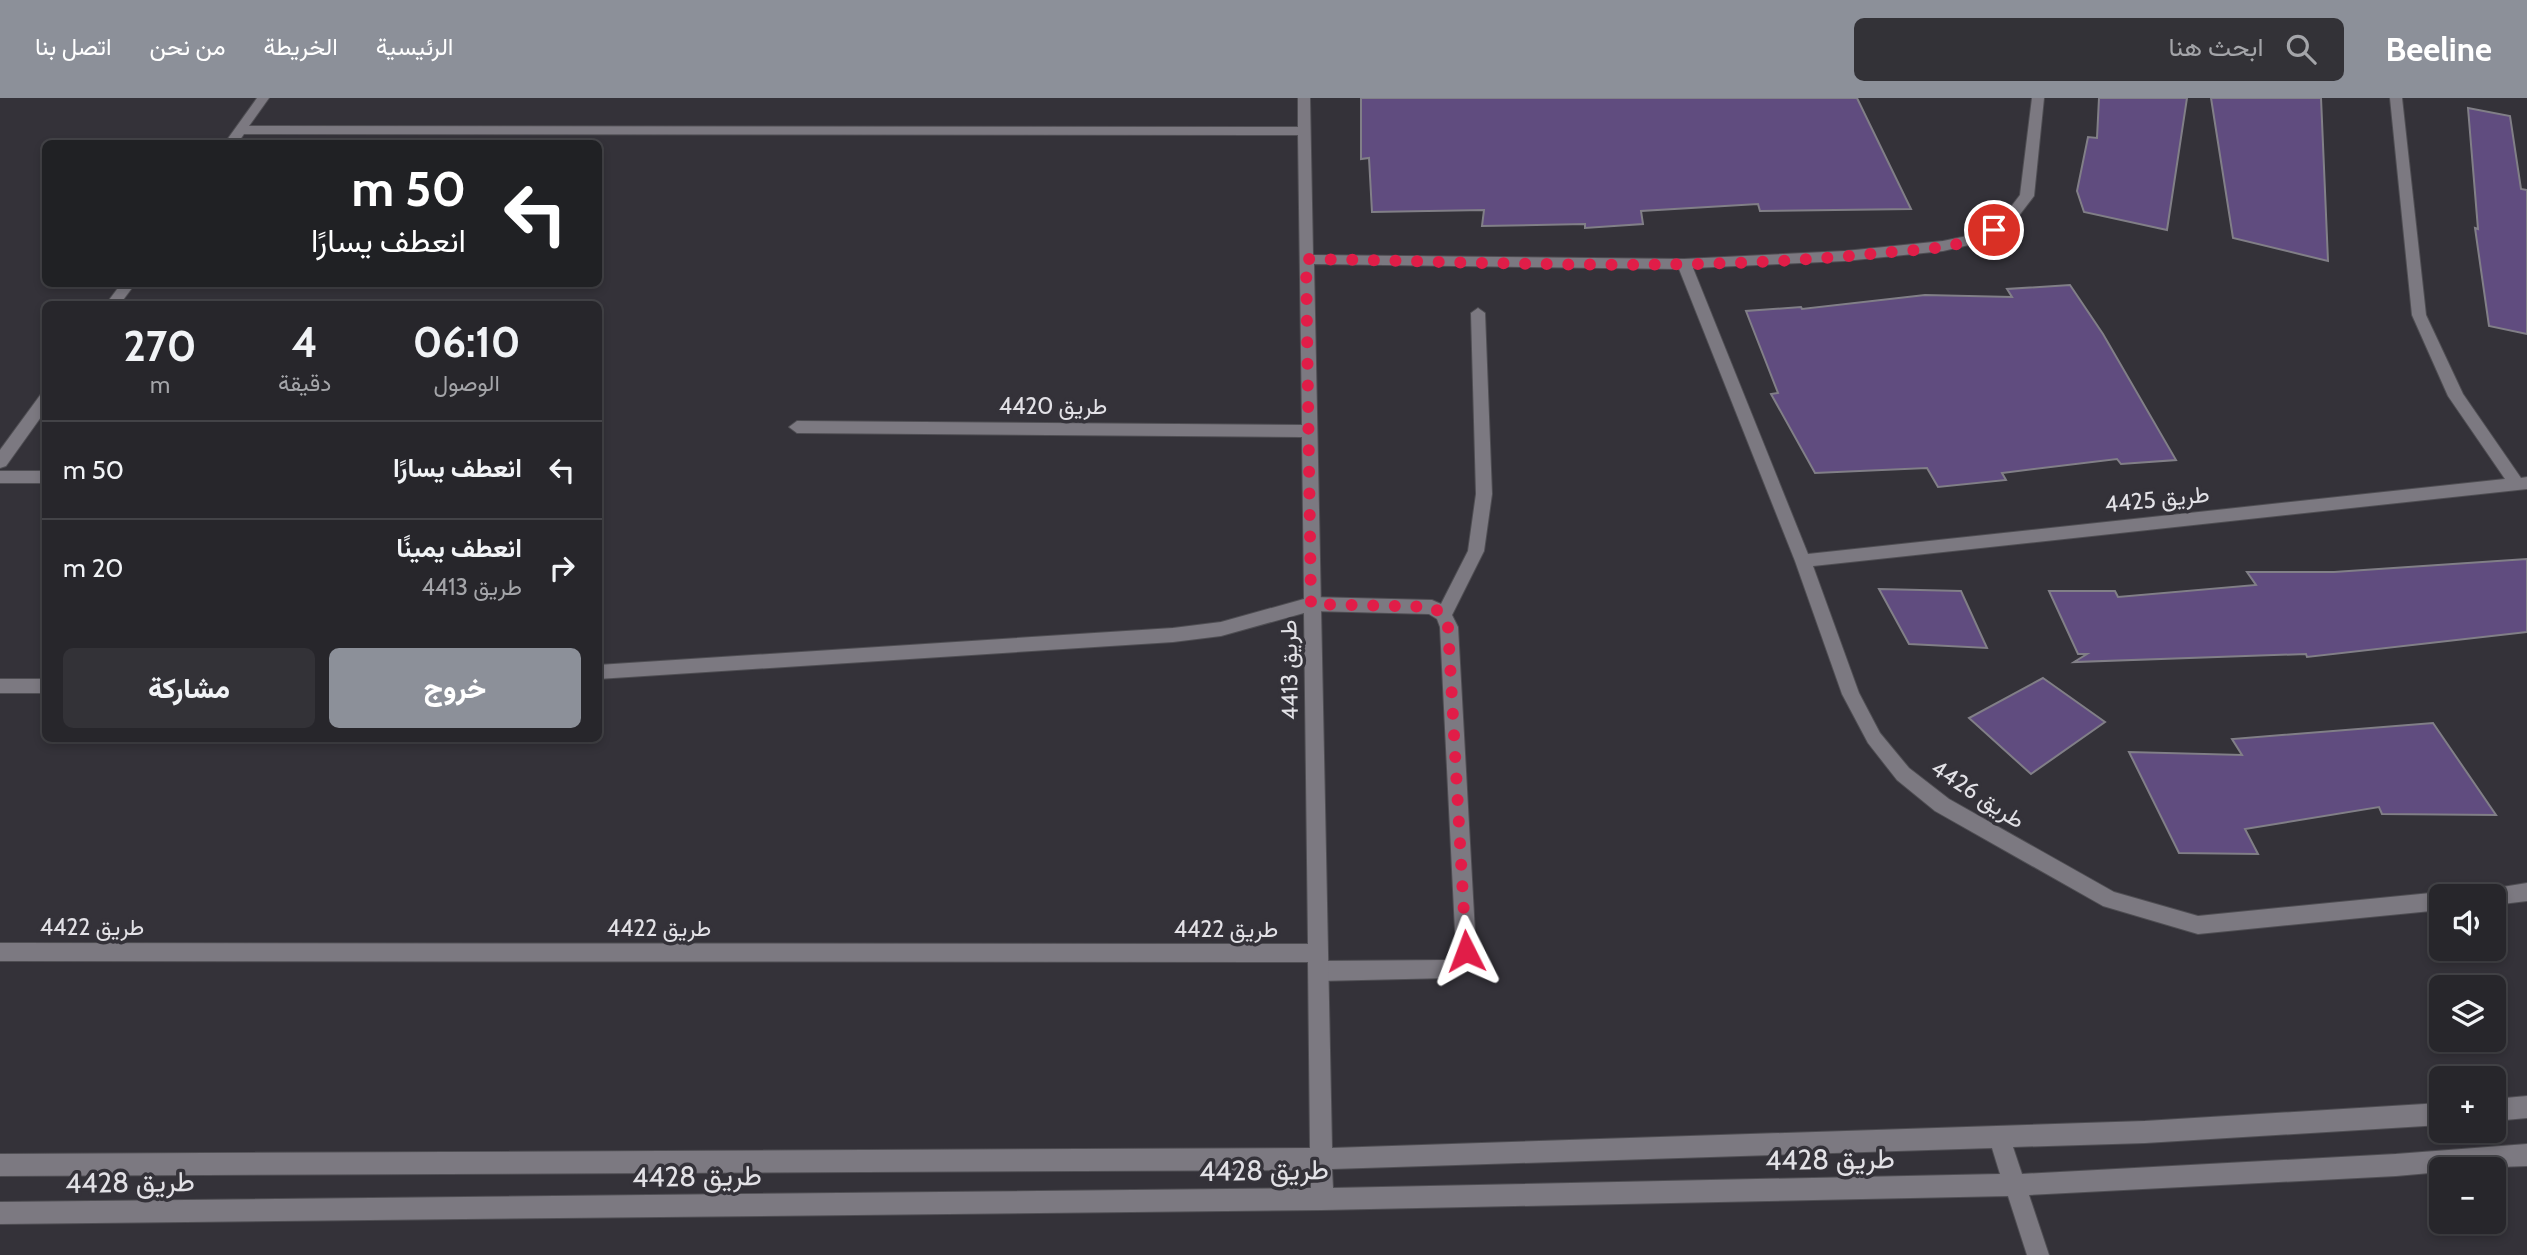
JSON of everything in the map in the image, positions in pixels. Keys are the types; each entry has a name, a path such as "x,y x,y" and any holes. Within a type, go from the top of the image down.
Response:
{"street":[{"path":"233,140 263,98"},
{"name":"طريق 4413","path":"1304,98 1322,1199"},
{"path":"1306,259 1684,264 1845,256 1943,246 1982,238 2006,223 2027,195 2038,98"},
{"name":"طريق 4425","path":"2396,98 2419,315 2456,397 2522,483"},
{"path":"240,130 1304,131"},
{"name":"طريق 4426","path":"1684,264 1803,561 1851,694 1874,738 1903,774 1942,806 2110,900 2197,925 2429,902"},
{"path":"602,672 1173,635 1221,629 1311,604 1432,607 1444,615 1476,551 1484,494 1478,313"},
{"path":"0,462 42,404"},
{"name":"طريق 4420","path":"797,427 1309,431"},
{"path":"0,477 42,477"},
{"name":"طريق 4425","path":"1803,561 2522,483"},
{"name":"طريق 4422","path":"0,952 1318,962 1449,969 1461,964 1466,951 1448,627 1444,615"},
{"path":"0,686 42,686"},
{"path":"2506,894 2527,892"},
{"path":"2506,1109 2527,1107"},
{"name":"طريق 4428","path":"0,1165 1321,1158 2145,1132 2429,1115"},
{"path":"1999,1136 2038,1255"},
{"name":"طريق 4428","path":"0,1213 1322,1199 2015,1185 2396,1166 2527,1155"}],"building":[{"path":"1361,98 1857,98 1911,209 1760,211 1758,204 1641,211 1643,224 1585,228 1585,224 1482,226 1484,210 1372,212 1369,158 1361,159"},
{"path":"2099,98 2187,98 2167,230 2084,212 2077,191 2088,137 2097,138"},
{"path":"2211,98 2321,98 2328,261 2233,238"},
{"path":"2468,108 2510,116 2521,189 2527,190 2527,334 2489,326 2475,228 2478,229"},
{"path":"2070,285 2103,334 2176,460 2121,464 2117,459 2002,473 2006,480 1938,487 1927,468 1815,473 1771,394 1778,393 1746,311 1802,309 1925,295 2012,297 2007,289"},
{"path":"2527,559 2527,632 2307,657 2306,654 2074,662 2087,654 2078,654 2049,591 2115,591 2118,597 2256,585 2247,572 2334,572"},
{"path":"1879,589 1961,591 1987,648 1909,644"},
{"path":"2043,678 2105,722 2031,774 1969,718"},
{"path":"2433,723 2496,815 2382,814 2379,807 2245,829 2258,854 2179,853 2129,752 2242,755 2232,739"}],"route":[{"path":"1466,951 1448,627 1444,615 1432,607 1311,604 1306,259 1684,264 1845,256 1943,246 1982,238 1994,230"}]}
